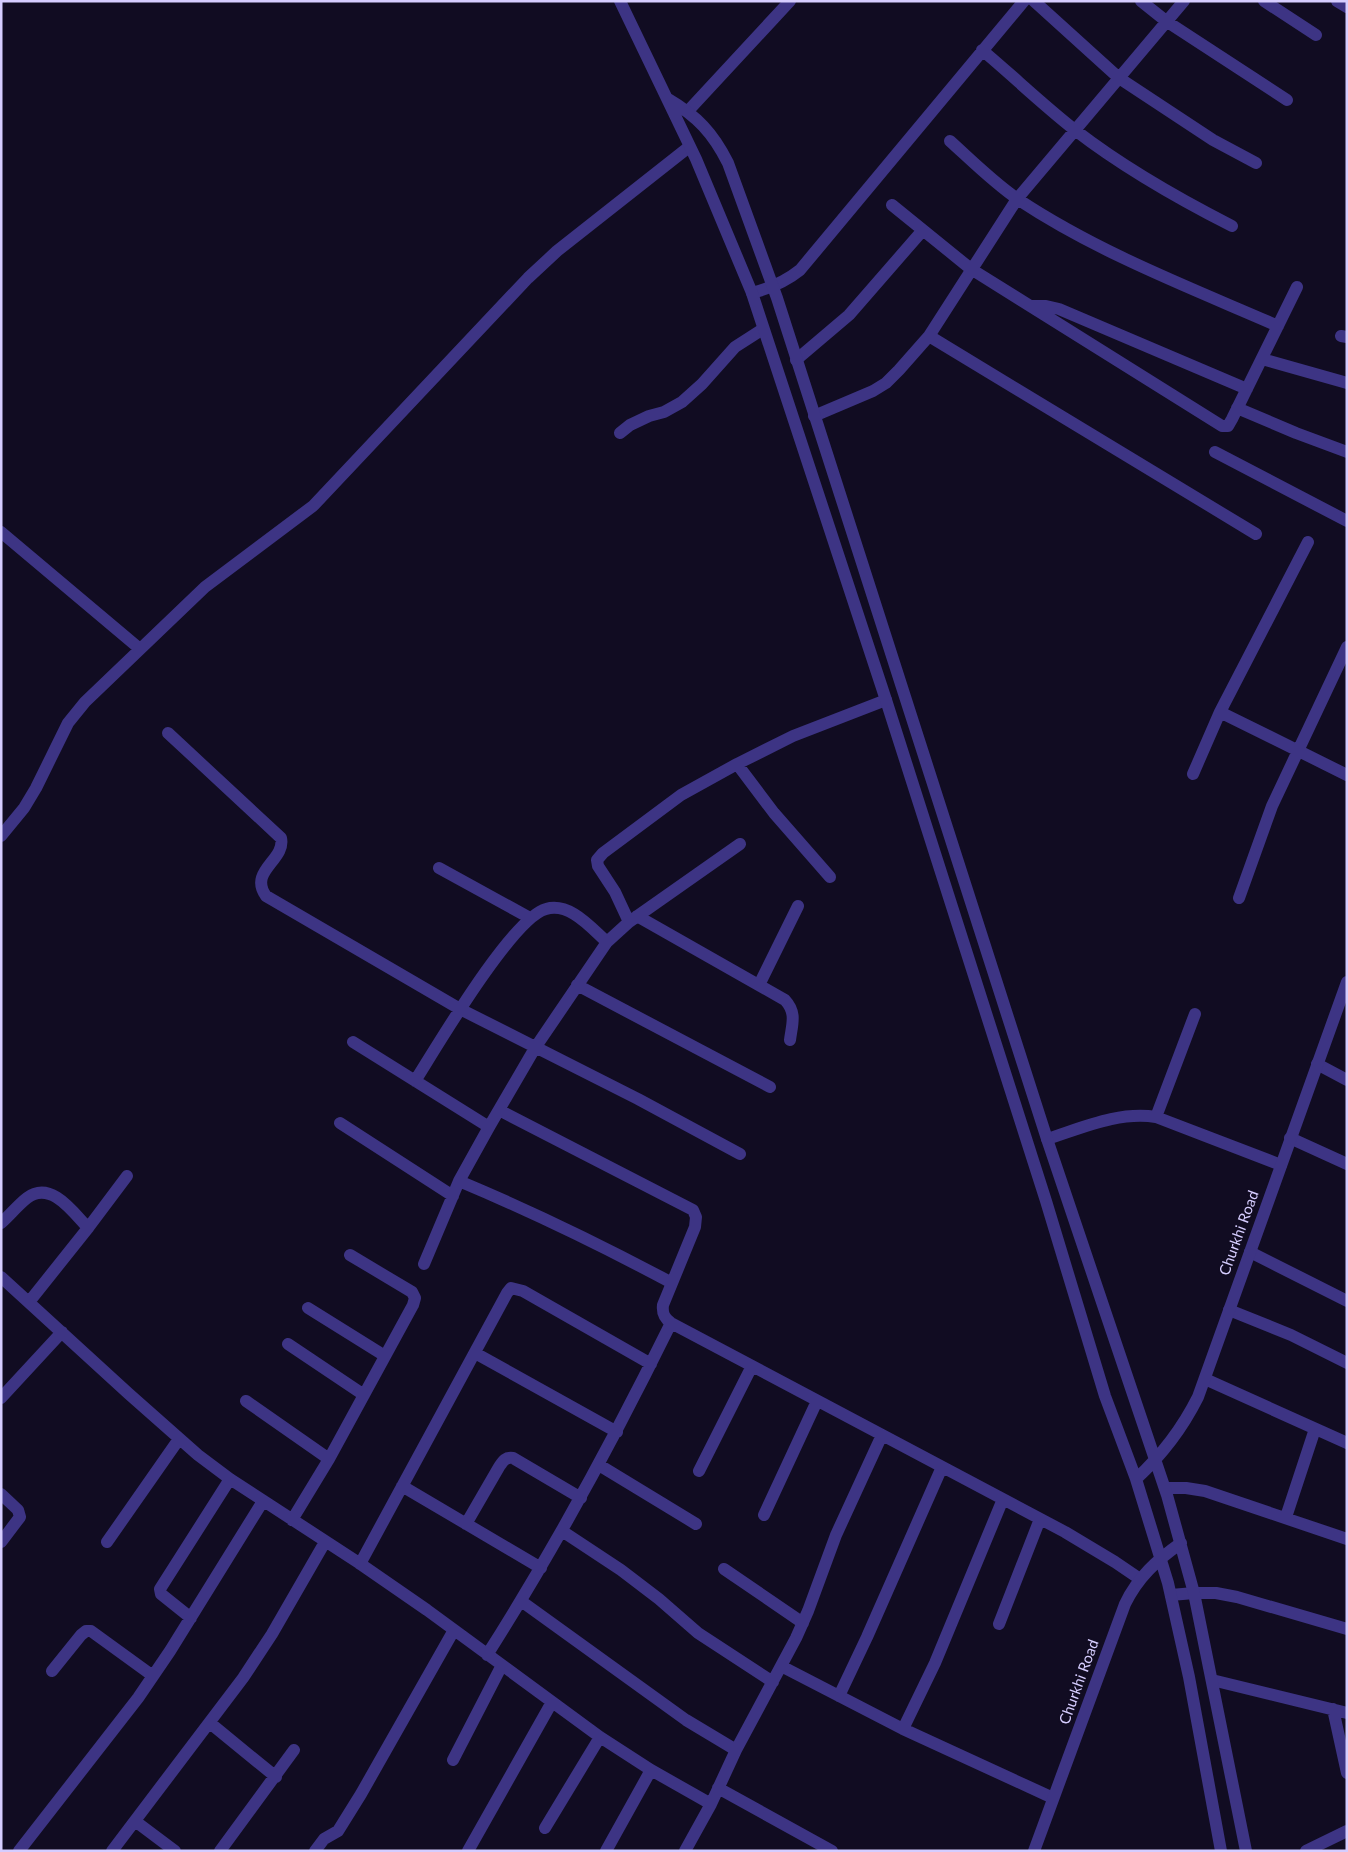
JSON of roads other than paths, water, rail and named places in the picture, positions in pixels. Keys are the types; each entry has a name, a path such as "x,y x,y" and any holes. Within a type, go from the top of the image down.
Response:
{"street":[{"path":"620,1 690,147 752,293 886,700 1046,1201 1105,1396 1136,1480 1160,1558 1171,1596 1189,1677 1221,1851"},
{"path":"688,111 790,1"},
{"path":"752,293 773,287 787,280 800,270 1024,1"},
{"path":"1034,1 1119,78 1213,140 1256,163"},
{"path":"1141,1 1166,21 1287,100"},
{"path":"814,416 874,391 886,383 929,336 1017,198 1184,1"},
{"path":"1264,1 1316,35"},
{"path":"1337,1 1347,7"},
{"path":"982,50 1075,130 1149,181 1184,202 1232,226"},
{"path":"668,100 688,111 718,143 728,163 773,287 1047,1139 1165,1488 1194,1593 1246,1851"},
{"path":"950,141 1017,198 1064,228 1278,326"},
{"path":"1,836 24,808 68,723 85,702 205,587 313,506 528,278 558,251 690,147"},
{"path":"892,205 971,269 1222,426 1228,426 1238,408 1297,287"},
{"path":"796,360 849,315 922,230"},
{"path":"1030,306 1046,306 1059,309 1247,389"},
{"path":"620,433 636,422 664,412 682,402 702,384 735,348 764,329"},
{"path":"929,336 1256,534"},
{"path":"1262,359 1347,383"},
{"path":"1238,408 1347,452"},
{"path":"1215,452 1347,521"},
{"path":"1,532 140,650"},
{"path":"1193,774 1220,712 1308,542"},
{"path":"1239,898 1266,821 1347,647"},
{"path":"790,1040 793,1016 791,1007 785,1000 633,919 598,866 597,860 603,853 682,795 737,764 793,736 886,700"},
{"path":"1220,712 1347,775"},
{"path":"168,733 281,838 280,850 260,881 261,890 266,896 460,1009 740,1154"},
{"path":"737,764 774,813 830,877"},
{"path":"424,1264 459,1181 489,1127 535,1048 607,942 633,919 740,844"},
{"path":"439,868 530,918"},
{"path":"759,985 798,906"},
{"path":"415,1082 460,1009 511,937 530,918 546,909 560,908 583,920 607,942"},
{"name":"Churkhi Road","path":"1136,1480 1156,1460 1188,1418 1198,1397 1347,982"},
{"path":"577,985 770,1087"},
{"path":"1156,1118 1195,1014"},
{"path":"353,1042 489,1127"},
{"path":"1317,1064 1347,1080"},
{"path":"499,1110 693,1210 696,1217 695,1227 663,1305 662,1312 671,1323 1040,1519 1115,1562 1140,1579"},
{"path":"1047,1139 1122,1116 1141,1115 1156,1118 1281,1165"},
{"path":"340,1123 452,1196"},
{"path":"1290,1138 1347,1164"},
{"path":"29,1302 127,1176"},
{"path":"459,1181 535,1213 672,1283"},
{"path":"1,1223 28,1197 40,1192 56,1196 88,1228"},
{"path":"1250,1252 1347,1301"},
{"path":"292,1520 329,1459 386,1356 415,1298 412,1292 350,1255"},
{"path":"1,1277 179,1439 230,1479 360,1564 488,1654 600,1737 651,1770 711,1804"},
{"path":"360,1564 511,1288 517,1288 651,1364"},
{"path":"308,1308 386,1356"},
{"path":"1229,1310 1290,1335 1347,1363"},
{"path":"488,1654 522,1601 581,1498 617,1432 671,1323"},
{"path":"1,1398 62,1332"},
{"path":"288,1344 364,1395"},
{"path":"475,1354 617,1432"},
{"path":"699,1471 752,1366"},
{"path":"1205,1380 1347,1443"},
{"path":"246,1401 329,1459"},
{"path":"764,1514 817,1401"},
{"path":"1286,1517 1315,1429"},
{"path":"686,1850 803,1623 836,1535 882,1435"},
{"path":"106,1542 179,1439"},
{"path":"466,1524 499,1467 508,1458 512,1458 581,1498"},
{"path":"599,1465 696,1524"},
{"path":"839,1696 942,1467"},
{"path":"191,1618 161,1594 160,1588 230,1479"},
{"path":"402,1486 541,1568"},
{"path":"1165,1488 1186,1488 1205,1491 1347,1538"},
{"path":"1,1494 18,1510 20,1516 1,1542"},
{"path":"903,1729 934,1663 1003,1500"},
{"path":"19,1851 132,1706 153,1676 263,1501"},
{"path":"999,1624 1040,1519"},
{"path":"562,1531 621,1570 659,1599 698,1633 773,1682"},
{"path":"112,1851 243,1678 272,1634 325,1542"},
{"name":"Churkhi Road","path":"1034,1851 1125,1604 1140,1579 1160,1558 1181,1543"},
{"path":"724,1569 803,1623"},
{"path":"1171,1596 1216,1593 1237,1597 1347,1629"},
{"path":"522,1601 686,1720 736,1750"},
{"path":"315,1851 324,1839 338,1831 454,1630"},
{"path":"52,1671 81,1635 91,1631 153,1676"},
{"path":"453,1760 502,1665"},
{"path":"782,1666 903,1729 1053,1798"},
{"path":"1212,1680 1347,1713"},
{"path":"468,1851 552,1702"},
{"path":"1333,1709 1347,1773"},
{"path":"210,1723 276,1777"},
{"path":"545,1828 600,1737"},
{"path":"220,1851 294,1750"},
{"path":"606,1851 651,1770"},
{"path":"718,1788 832,1851"},
{"path":"135,1821 175,1851"},
{"path":"1306,1851 1347,1831"}]}
